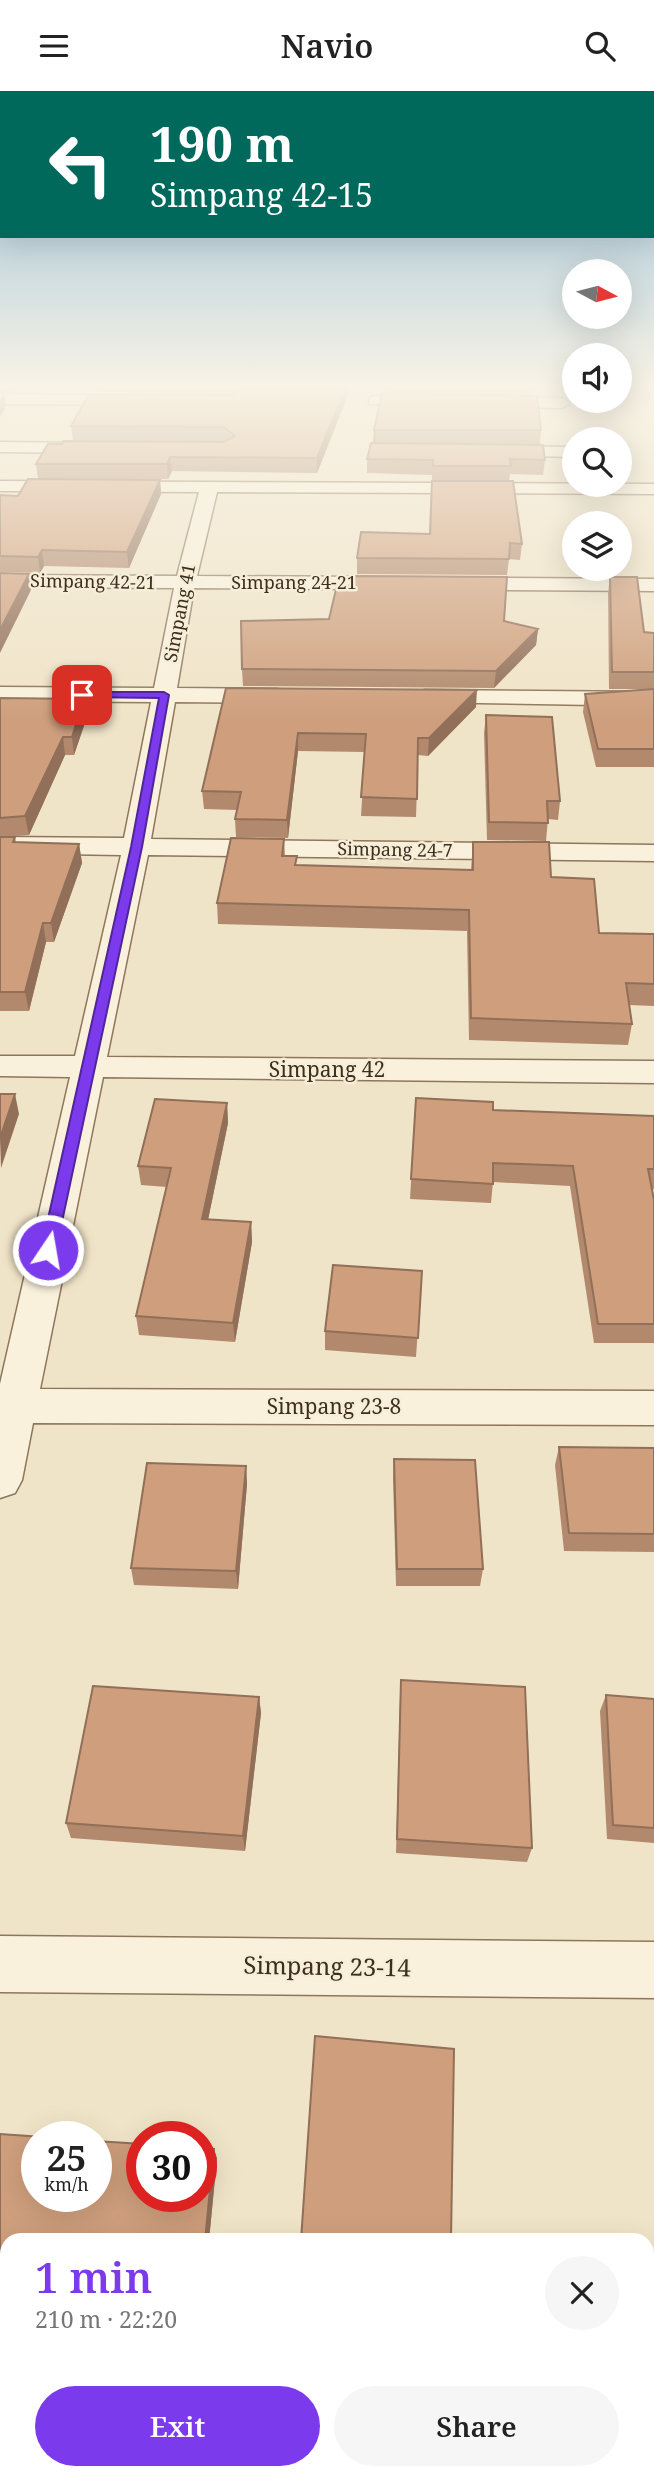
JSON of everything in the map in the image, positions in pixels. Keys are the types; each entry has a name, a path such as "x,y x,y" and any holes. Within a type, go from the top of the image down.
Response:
{"street":[{"name":"Simpang 41","path":"0,1480 7,1406 136,847 185,583 207,496"},
{"name":"Simpang 42-21","path":"0,581 185,583"},
{"name":"Simpang 24-21","path":"185,583 654,585"},
{"path":"0,694 300,696"},
{"path":"395,697 654,699"},
{"name":"Simpang 24-7","path":"0,845 654,853"},
{"name":"Simpang 42","path":"0,1066 654,1072"},
{"name":"Simpang 23-8","path":"7,1406 654,1408"},
{"name":"Simpang 23-14","path":"0,1963 654,1970"}],"building":[{"path":"0,496 152,496 127,552 42,550 38,557 0,556"},
{"path":"431,496 515,496 522,544 510,543 509,559 357,558 361,532 430,534"},
{"path":"0,573 29,574 0,630"},
{"path":"355,576 507,577 504,621 538,629 496,671 242,669 241,621 329,619 337,585 353,586"},
{"path":"632,577 637,577 644,632 654,633 654,672 612,672 610,581 632,581"},
{"path":"226,688 477,690 429,738 418,738 417,799 361,797 366,734 298,733 287,820 235,819 241,792 202,791"},
{"path":"654,689 654,749 598,749 585,694"},
{"path":"0,698 84,699 72,737 63,737 25,816 0,818"},
{"path":"486,715 552,717 560,801 547,801 548,823 489,822"},
{"path":"0,837 15,837 13,842 79,844 51,923 43,923 25,992 0,992"},
{"path":"231,838 284,839 282,856 297,856 295,865 473,870 473,842 549,842 551,877 594,879 599,933 654,934 654,984 626,983 632,1024 471,1018 469,910 217,903"},
{"path":"0,1094 15,1094 0,1138"},
{"path":"416,1098 493,1102 493,1110 654,1116 654,1169 648,1169 654,1200 654,1324 598,1324 573,1166 493,1163 493,1184 411,1179"},
{"path":"155,1099 227,1103 202,1219 251,1222 233,1323 136,1316 171,1168 138,1166"},
{"path":"333,1265 422,1271 418,1338 325,1331"},
{"path":"559,1447 654,1448 654,1534 569,1533"},
{"path":"394,1459 475,1460 483,1569 397,1569"},
{"path":"147,1463 246,1466 236,1571 131,1568"},
{"path":"401,1680 525,1687 532,1848 397,1839"},
{"path":"93,1686 259,1697 243,1836 66,1823"},
{"path":"606,1695 654,1699 654,1828 613,1825"},
{"path":"315,2036 454,2049 451,2233 301,2233"},
{"path":"0,2134 21,2135 21,2212 112,2212 112,2142 126,2143 126,2212 208,2212 206,2233 0,2233"}],"route":[{"path":"48,1250 136,847 164,695 82,695"}]}
